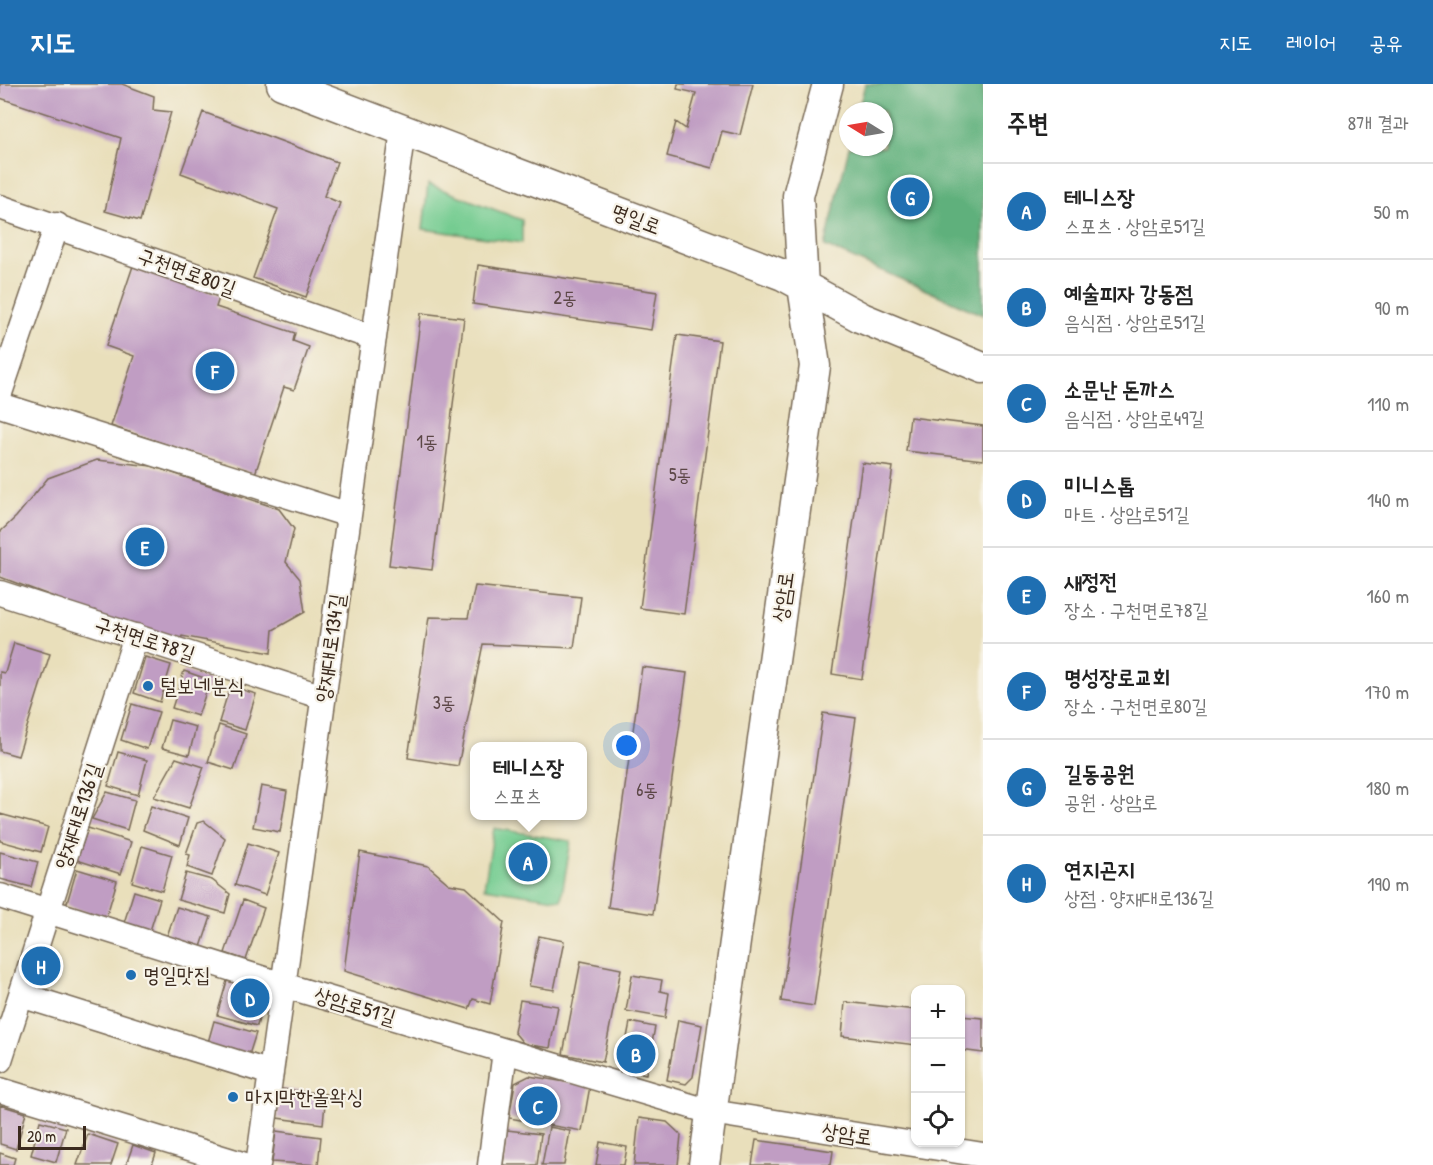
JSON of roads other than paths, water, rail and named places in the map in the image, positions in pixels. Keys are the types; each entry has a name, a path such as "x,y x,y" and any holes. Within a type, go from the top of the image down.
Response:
{"street":[{"name":"명일로","path":"282,84 783,275 862,318 983,368"},
{"name":"상암로","path":"704,1165 815,366 803,286 798,196 828,84"},
{"name":"양재대로134길","path":"258,1165 403,130"},
{"name":"구천면로80길","path":"0,207 57,225 374,338"},
{"path":"0,393 57,225"},
{"path":"0,405 349,516"},
{"name":"구천면로78길","path":"0,593 323,697"},
{"name":"양재대로136길","path":"0,1060 136,636"},
{"name":"상암로51길","path":"0,896 283,985 711,1112"},
{"path":"21,995 271,1073"},
{"path":"490,1165 505,1050"},
{"path":"0,1090 245,1165"},
{"name":"상암로","path":"711,1112 933,1157 983,1155"}],"place":[{"name":"길동공원","path":"910,197"},
{"name":"명성장로교회","path":"215,371"},
{"name":"새정전","path":"145,547"},
{"name":"털보네분식","path":"148,686"},
{"name":"테니스장","path":"528,862"},
{"name":"연지곤지","path":"41,966"},
{"name":"명일맛집","path":"131,975"},
{"name":"미니스톱","path":"250,998"},
{"name":"예술피자 강동점","path":"636,1054"},
{"name":"마지막한올왁싱","path":"233,1097"},
{"name":"소문난 돈까스","path":"538,1106"}]}
